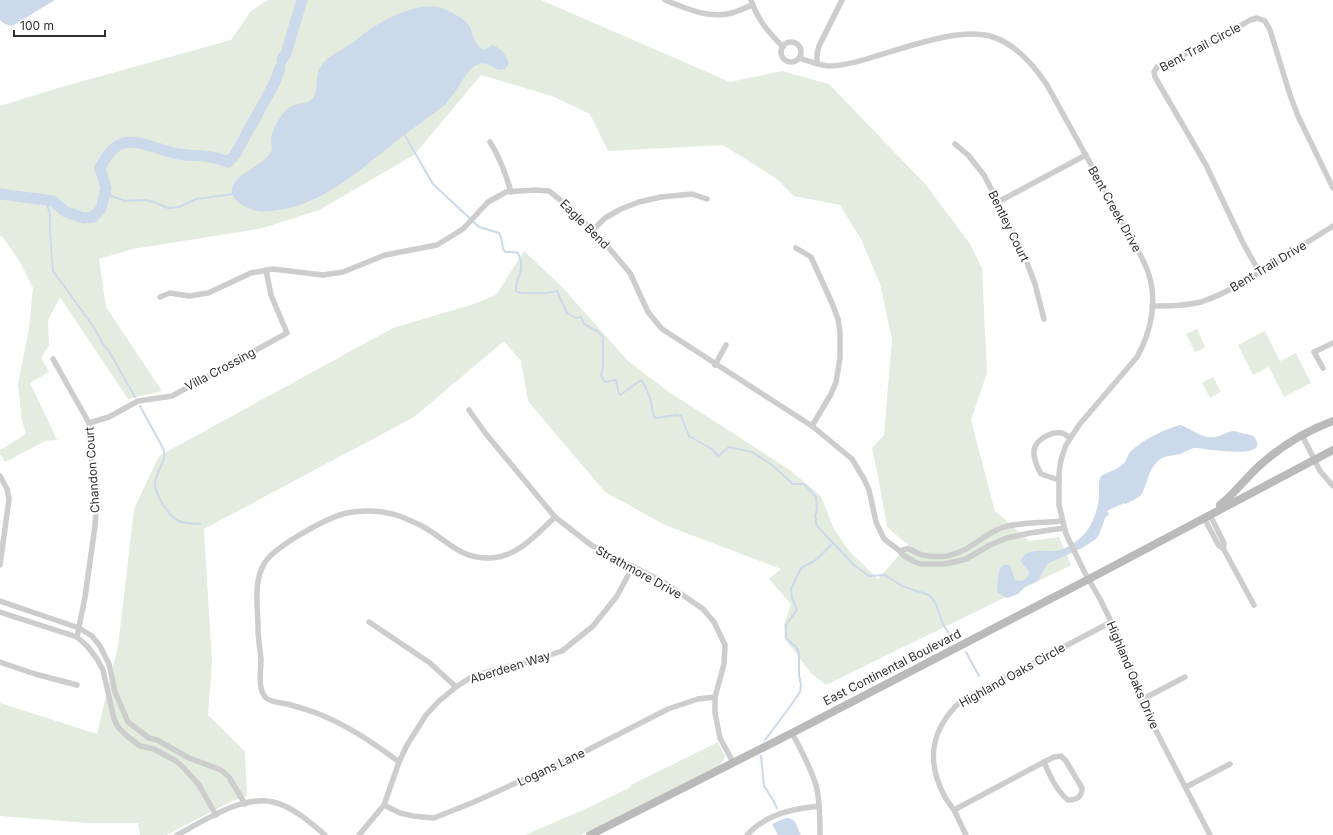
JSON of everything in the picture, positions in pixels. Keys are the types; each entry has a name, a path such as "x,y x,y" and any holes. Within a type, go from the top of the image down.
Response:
{"main road":[{"path":"1207,517 1234,493 1259,466 1284,446 1302,435 1333,421"},
{"name":"East Continental Boulevard","path":"590,835 792,733 1089,579 1333,450"}],"street":[{"path":"665,0 703,14 714,15 733,13 752,2 760,20 770,35 783,47"},
{"path":"817,63 819,46 842,0"},
{"name":"Bent Trail Circle","path":"1260,272 1243,243 1206,165 1155,77 1154,72 1158,67 1225,35 1250,20 1261,18 1265,20 1270,30 1298,116 1333,188"},
{"name":"Bent Creek Drive","path":"799,58 827,66 845,65 950,36 975,34 990,36 1011,46 1036,68 1086,155 1136,246 1148,273 1152,287 1151,323 1143,346 1137,357 1079,425 1066,444 1061,460 1059,505 1062,521 1068,540 1089,579"},
{"path":"788,43 797,45 800,51 799,58 794,62 787,61 782,57 783,47 788,43"},
{"path":"490,142 505,171 511,192"},
{"name":"Bentley Court","path":"956,144 968,155 984,175 1021,247 1035,284 1044,319"},
{"path":"998,202 1086,155"},
{"name":"Eagle Bend","path":"160,296 170,292 189,296 208,293 252,273 273,269 323,275 343,272 385,254 437,245 464,229 478,211 488,202 506,192 549,190 593,230 630,274 648,312 662,329 715,365 812,426 852,459 869,490 874,515 884,539 903,555 921,564 944,564 966,559 990,545 1016,535 1064,528"},
{"path":"593,230 605,218 621,209 639,202 661,197 692,194 707,199"},
{"name":"Bent Trail Drive","path":"1152,306 1174,306 1201,302 1250,279 1333,226"},
{"path":"796,248 811,256 832,303 838,319 840,332 840,358 836,382 831,394 812,426"},
{"name":"Villa Crossing","path":"89,423 109,417 138,401 172,396 287,333 271,295 266,270"},
{"path":"1322,368 1314,352 1333,343"},
{"path":"715,365 726,345"},
{"name":"Chandon Court","path":"53,358 89,423 93,479 97,497 97,508 86,597 77,637"},
{"name":"Strathmore Drive","path":"469,410 486,434 555,517 591,545 665,583 703,609 714,622 725,645 724,664 715,697 715,713 720,738 733,762"},
{"path":"1059,480 1041,474 1036,465 1034,450 1041,439 1052,434 1062,433 1070,438"},
{"path":"1302,435 1320,471 1333,486"},
{"path":"0,476 7,490 9,499 3,527 0,566"},
{"path":"399,762 378,746 347,727 318,714 286,703 272,701 266,697 261,688 260,680 261,659 258,642 257,582 264,563 272,554 292,540 322,522 347,513 378,511 401,517 422,526 457,550 470,556 482,558 505,556 521,547 555,517"},
{"path":"1207,517 1219,546 1223,548 1254,605"},
{"name":"Eagle Bend","path":"900,551 909,549 922,555 946,556 967,550 979,540 1002,528 1016,525 1062,521"},
{"name":"Aberdeen Way","path":"359,835 384,805 399,762 407,745 426,715 439,701 456,686 474,676 525,663 562,650 593,626 605,612 633,566"},
{"name":"Highland Oaks Drive","path":"1089,579 1111,622 1129,663 1141,700 1210,835"},
{"path":"0,601 79,628 92,636 100,646 109,664 115,692 128,722 149,738 157,740 189,758 221,770 229,777 245,804"},
{"path":"0,612 77,637 88,647 98,659 103,670 114,719 118,727 140,746 154,749 176,761 183,767 199,785 216,815"},
{"path":"370,622 430,663 456,686"},
{"name":"Highland Oaks Circle","path":"966,835 954,810 945,797 933,761 935,737 947,715 967,697 1111,622"},
{"path":"0,662 35,674 77,685"},
{"path":"1141,700 1185,677"},
{"name":"Logans Lane","path":"384,805 400,813 434,818 474,802 580,754 668,709 698,699 715,697"},
{"path":"792,733 811,772 816,786 819,806 820,835"},
{"path":"954,810 1044,762 1061,756 1066,761 1082,788 1082,793 1079,798 1068,800 1062,795 1052,780 1044,762"},
{"path":"1186,787 1230,764"},
{"path":"176,835 231,807 265,801 274,802 296,812 324,835"},
{"path":"747,835 758,825 774,816 801,808 819,806"}],"shaded area":[{"path":"267,0 541,0 730,82 782,71 829,84 926,185 970,244 982,268 987,373 971,420 995,511 1029,541 1059,537 1071,565 826,685 811,673 785,639 784,625 791,604 769,579 781,569 665,525 605,492 528,401 521,361 504,341 414,417 204,529 212,662 208,715 245,752 247,796 232,801 166,835 140,835 138,823 87,823 0,816 0,703 97,734 118,646 134,509 159,456 393,328 474,304 496,295 524,251 562,287 628,361 669,392 787,468 821,496 834,529 849,551 878,579 908,545 887,527 872,448 884,435 892,339 880,284 861,239 840,205 794,196 777,179 723,145 608,151 590,114 552,96 481,75 414,155 319,210 263,228 133,249 99,259 106,307 162,391 128,399 60,297 48,320 49,345 41,358 49,372 30,383 57,440 45,441 5,462 0,454 0,450 26,434 22,421 18,384 29,329 33,288 20,262 3,237 0,236 0,106 58,88 231,40 250,12"},
{"path":"1197,329 1205,347 1195,352 1186,334"},
{"path":"1265,331 1280,361 1296,353 1311,383 1284,397 1269,367 1253,375 1238,345"},
{"path":"1213,377 1221,392 1210,398 1202,383"},
{"path":"718,742 725,756 718,766 581,835 525,835 592,806"}],"water":[{"path":"0,0 55,0 12,26 5,24 0,20"},
{"path":"422,7 438,7 451,12 468,24 478,46 484,50 492,45 498,48 505,55 509,64 505,69 498,70 482,63 472,68 445,105 351,177 324,194 294,207 262,212 250,209 238,202 232,192 237,179 262,162 271,152 272,133 284,112 291,106 307,102 312,99 316,92 318,72 326,60 353,43 371,28 385,20"},
{"path":"1180,425 1205,437 1218,436 1232,431 1251,435 1255,438 1257,445 1253,450 1233,452 1194,448 1180,454 1162,458 1152,468 1144,490 1138,498 1107,511 1109,514 1105,518 1096,539 1082,548 1047,564 1039,579 1036,582 1027,585 1018,594 1007,598 998,593 997,588 1001,567 1005,565 1010,566 1015,580 1024,580 1027,578 1029,572 1021,561 1023,556 1027,553 1060,550 1068,547 1083,536 1090,526 1095,514 1098,503 1099,482 1101,476 1121,466 1131,451 1148,439 1160,432"},
{"path":"786,818 790,818 795,821 801,835 778,835 772,824"}],"waterway":[{"path":"282,60 286,53 302,0"},
{"path":"0,194 53,201 66,212 84,218 93,217 101,209 106,188 100,168 108,155 116,147 125,143 134,142 179,154 217,158 228,162 235,155 275,82 280,68"},
{"path":"404,134 433,184 479,227 499,233 505,252 518,253 521,266 516,291 520,293 548,293 557,291 567,313 576,318 581,317 584,324 597,331 603,337 603,366 601,376 605,382 616,380 620,395 641,380 648,393 655,418 677,415 681,416 689,436 712,449 718,456 729,447 752,452 772,465 793,484 804,484 816,497 817,509 815,516 817,526 855,566 869,576 885,575 902,586 929,595 935,602 943,624 950,635"},
{"path":"106,188 111,196 125,201 144,200 154,202 168,208 179,207 196,199 234,194"},
{"path":"46,199 50,215 53,271 93,326 135,397"},
{"path":"140,406 164,450 163,463 155,482 155,487 163,504 175,519 184,523 200,524"},
{"path":"765,740 800,692 799,653 797,648 786,638 786,625 797,610 792,598 791,589 801,568 816,560 833,543"},
{"path":"966,652 979,676"},
{"path":"761,756 764,786 777,808"}]}
